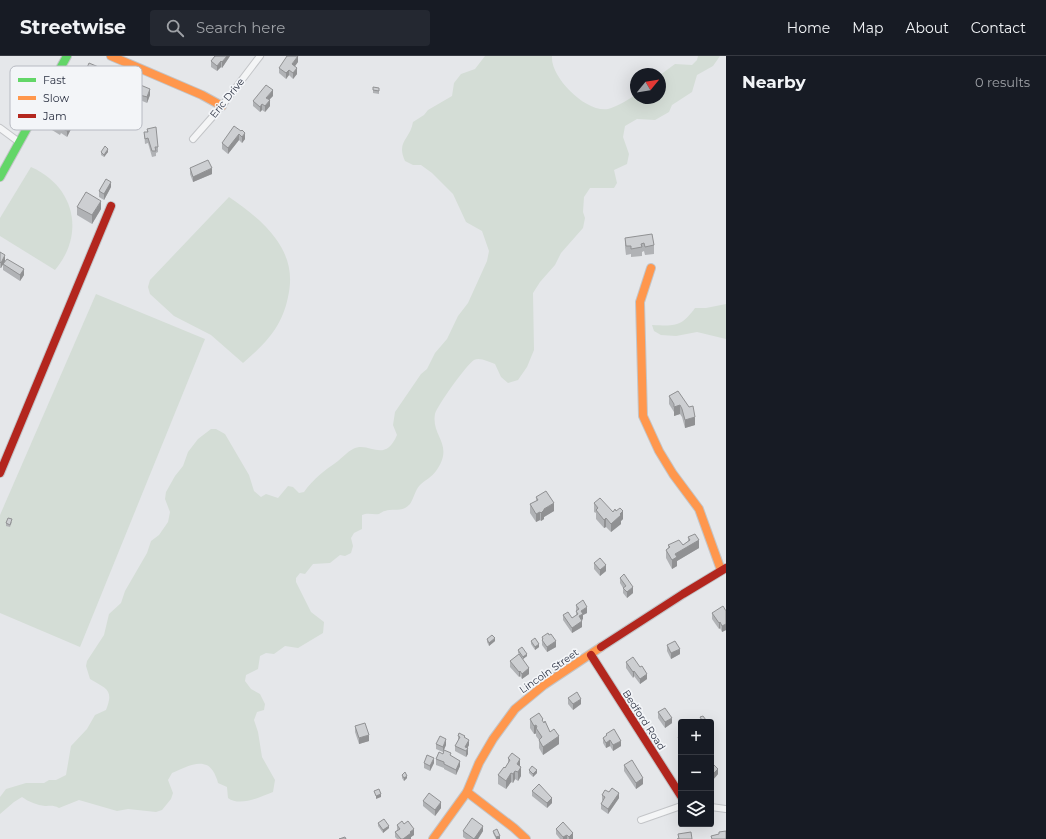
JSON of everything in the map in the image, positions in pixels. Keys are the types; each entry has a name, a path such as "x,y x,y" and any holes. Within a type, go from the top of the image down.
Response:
{"street":[{"path":"61,66 67,56"},
{"path":"111,56 134,66"},
{"name":"Eric Drive","path":"193,139 222,106 260,56"},
{"path":"142,69 202,95 222,106"},
{"path":"0,128 19,142"},
{"path":"0,177 26,130"},
{"path":"0,474 111,206"},
{"path":"651,268 640,302 643,416 659,451 673,474 699,510 724,569"},
{"name":"Lincoln Street","path":"433,839 467,792 479,763 493,739 515,709 544,685 724,569"},
{"name":"Bedford Road","path":"591,655 678,791"},
{"path":"467,792 526,839"},
{"path":"641,820 678,807"},
{"path":"714,807 726,809"}],"shaded area":[{"path":"485,56 552,56 557,74 571,92 580,100 590,105 599,109 608,109 623,103 630,98 630,104 666,104 666,71 675,64 692,65 697,60 698,56 720,56 713,66 697,75 692,92 672,105 669,112 655,120 637,119 625,126 623,137 629,154 627,164 614,170 617,183 614,188 590,188 584,197 583,212 585,218 583,228 561,253 555,265 540,282 533,293 534,350 527,367 518,380 508,383 501,377 495,364 482,359 476,359 470,363 446,394 435,414 436,429 443,447 441,462 434,473 418,487 410,504 401,509 388,510 379,514 362,515 362,529 354,533 351,538 353,546 351,553 345,556 340,555 330,563 313,564 305,574 300,573 296,578 296,582 311,612 324,622 323,633 298,648 285,646 274,654 266,653 260,656 258,669 246,675 245,681 251,689 260,694 265,704 264,710 257,712 254,720 258,732 262,757 275,780 273,792 250,800 238,802 233,801 228,798 227,787 218,783 213,771 209,767 204,764 194,764 172,773 168,780 173,793 171,799 162,810 156,812 128,809 117,811 79,800 59,808 36,804 22,797 0,814 0,797 6,789 26,783 44,783 49,780 56,780 66,775 71,746 87,729 95,715 106,710 109,694 105,688 90,679 86,666 87,661 104,635 109,614 121,603 125,591 147,553 151,541 159,535 168,522 170,512 165,499 166,492 175,476 183,466 188,452 198,439 211,429 216,429 225,434 249,475 254,491 261,497 266,494 278,498 288,486 293,487 299,493 304,492 320,475 353,449 365,447 382,450 387,449 392,444 397,435 393,425 395,412 421,374 427,369 435,353 447,339 458,316 468,303 487,261 489,251 482,231 466,222 453,194 432,173 421,165 413,165 405,161 402,149 413,122 424,115 428,110 452,96 454,83 461,74 475,69"},
{"path":"31,167 46,175 57,186 66,198 71,212 72,226 70,241 65,256 55,270 0,236 0,218"},
{"path":"229,197 254,216 271,233 287,259 290,274 288,297 282,317 272,334 243,363 211,335 174,316 150,294 148,287 150,280"},
{"path":"96,294 205,339 80,647 0,613 0,515"},
{"path":"726,304 726,339 697,332 676,336 661,335 654,331 652,325 677,324 686,319 695,308 706,308"}],"building":[{"path":"215,56 227,56 217,66 211,61"},
{"path":"287,56 298,56 292,64 297,68 293,73 289,70 286,73 279,68"},
{"path":"89,63 96,66 88,66"},
{"path":"266,85 273,90 266,98 270,100 265,106 262,104 260,107 253,101"},
{"path":"142,86 150,89 147,97 142,96"},
{"path":"373,87 379,88 379,91 373,90"},
{"path":"234,126 245,133 242,137 239,134 228,148 222,143"},
{"path":"156,127 158,147 155,147 156,151 152,151 148,138 145,139 144,132 148,132 147,129"},
{"path":"105,146 108,149 104,155 101,152"},
{"path":"208,160 212,168 193,177 190,168"},
{"path":"106,179 111,182 104,194 99,191"},
{"path":"86,192 101,201 92,215 77,207"},
{"path":"652,234 654,245 645,247 644,243 641,244 642,247 631,249 631,246 626,246 625,238"},
{"path":"0,252 5,255 1,263 0,262"},
{"path":"7,259 24,269 20,275 3,264"},
{"path":"678,391 689,407 693,406 695,417 685,420 680,405 674,407 674,404 669,396"},
{"path":"546,491 554,503 544,509 541,513 536,514 530,504 538,500 536,497"},
{"path":"600,498 613,512 615,509 616,511 620,508 623,511 620,514 621,515 611,524 606,518 604,520 596,510 598,508 594,503"},
{"path":"8,518 12,519 10,525 6,523"},
{"path":"695,534 699,540 675,554 677,557 672,560 666,550 670,547 668,545 679,540 683,545 690,540 688,537"},
{"path":"600,558 606,565 600,570 594,563"},
{"path":"624,574 633,587 627,592 623,588 626,586 620,578"},
{"path":"583,600 587,607 581,611 583,614 579,616 582,621 572,628 563,615 568,612 572,618 578,614 576,611 579,609 576,605"},
{"path":"723,606 726,611 726,624 722,626 712,613"},
{"path":"548,633 549,635 551,634 556,641 547,647 542,640 542,637"},
{"path":"492,635 495,638 489,643 487,639"},
{"path":"535,638 539,644 535,647 531,641"},
{"path":"675,641 680,649 671,653 667,645"},
{"path":"522,647 527,654 523,657 518,650"},
{"path":"519,654 529,668 522,674 510,661"},
{"path":"633,657 640,667 642,666 647,674 640,679 626,662"},
{"path":"577,692 581,699 573,704 568,698"},
{"path":"665,708 672,718 665,722 658,712"},
{"path":"539,713 550,732 554,729 559,736 543,747 539,740 542,737 536,728 536,725 534,726 530,719"},
{"path":"365,723 369,735 359,738 355,726"},
{"path":"614,729 621,741 613,745 610,740 606,743 603,738"},
{"path":"459,733 469,740 465,747 468,748 466,751 455,746 460,737 458,736"},
{"path":"440,736 446,739 443,747 436,744"},
{"path":"444,750 451,753 450,755 460,761 456,770 444,764 444,762 436,759 439,752 443,754"},
{"path":"512,753 520,759 517,764 521,767 518,772 515,771 513,774 511,773 506,781 498,775 504,767 505,768 510,760 508,758"},
{"path":"427,755 434,758 430,766 424,763"},
{"path":"632,760 643,778 636,783 624,765"},
{"path":"714,765 718,769 714,773"},
{"path":"532,766 537,770 533,774 529,770"},
{"path":"405,772 407,776 404,778 402,775"},
{"path":"539,784 552,798 547,803 532,791"},
{"path":"612,788 619,793 608,809 601,804 605,797 602,795 605,790 609,792"},
{"path":"379,789 381,794 376,796 374,791"},
{"path":"429,793 441,802 435,810 423,801"},
{"path":"472,818 483,826 474,839 463,831"},
{"path":"384,819 389,826 383,830 378,823"},
{"path":"402,821 404,824 408,821 414,829 410,832 411,833 401,839 395,832 400,829 397,825"},
{"path":"563,822 573,833 569,837 567,835 563,837 556,829"},
{"path":"497,829 500,836 496,837 493,831"},
{"path":"726,831 726,839 712,839 711,836 719,834 719,832"},
{"path":"691,832 692,839 679,839 678,834"}],"traffic: fast":[{"path":"61,66 67,56"},
{"path":"0,177 26,130"}],"traffic: slow":[{"path":"111,56 134,66"},
{"path":"142,69 202,95 222,106"},
{"path":"651,268 640,302 643,416 659,451 673,474 699,509 721,570"},
{"path":"433,839 467,792 479,763 493,739 515,709 544,685 601,647"},
{"path":"467,792 526,839"}],"traffic: jam":[{"path":"0,473 111,206"},
{"path":"601,647 726,568"},
{"path":"591,655 678,791"}]}
